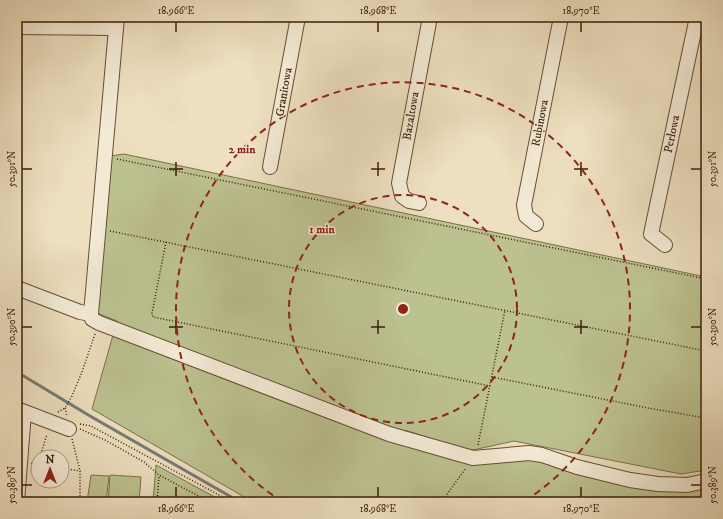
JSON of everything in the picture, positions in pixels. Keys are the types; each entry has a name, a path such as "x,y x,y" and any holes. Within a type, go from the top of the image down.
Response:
{"street":[{"name":"Granitowa","path":"270,167 298,17"},
{"name":"Bazaltowa","path":"418,203 409,201 402,196 399,183 430,17"},
{"name":"Rubinowa","path":"536,224 526,216 524,205 561,17"},
{"name":"Perłowa","path":"665,245 651,234 697,17"},
{"path":"17,26 117,22 99,229 95,319"},
{"path":"17,288 389,434 475,454 529,453 542,455 577,467 630,480 658,484 687,485 706,481"},
{"path":"17,502 20,411 70,429"}],"path":[{"path":"105,161 706,279"},
{"path":"99,229 706,351"},
{"path":"166,242 152,313 153,317 490,386"},
{"path":"431,502 445,497 475,454 505,310"},
{"path":"65,408 72,396 82,372 95,319"},
{"path":"492,377 706,418"},
{"path":"43,449 51,422"},
{"path":"70,429 80,424 91,426 232,502"},
{"path":"70,429 80,471 80,502"},
{"path":"70,429 81,429 105,440 144,462 159,475 210,502"},
{"path":"70,469 80,471"},
{"path":"157,502 159,475"}],"green space":[{"path":"124,154 706,277 706,470 681,474 514,441 473,450 466,450 405,430 402,436 454,454 499,463 520,457 706,488 706,502 253,502 92,409 117,321 97,313 110,156"},
{"path":"156,465 224,502 153,502"},
{"path":"91,475 109,476 106,502 87,502"},
{"path":"110,475 141,477 139,502 108,502"}],"waterway":[{"path":"17,372 90,416 240,502"}]}
